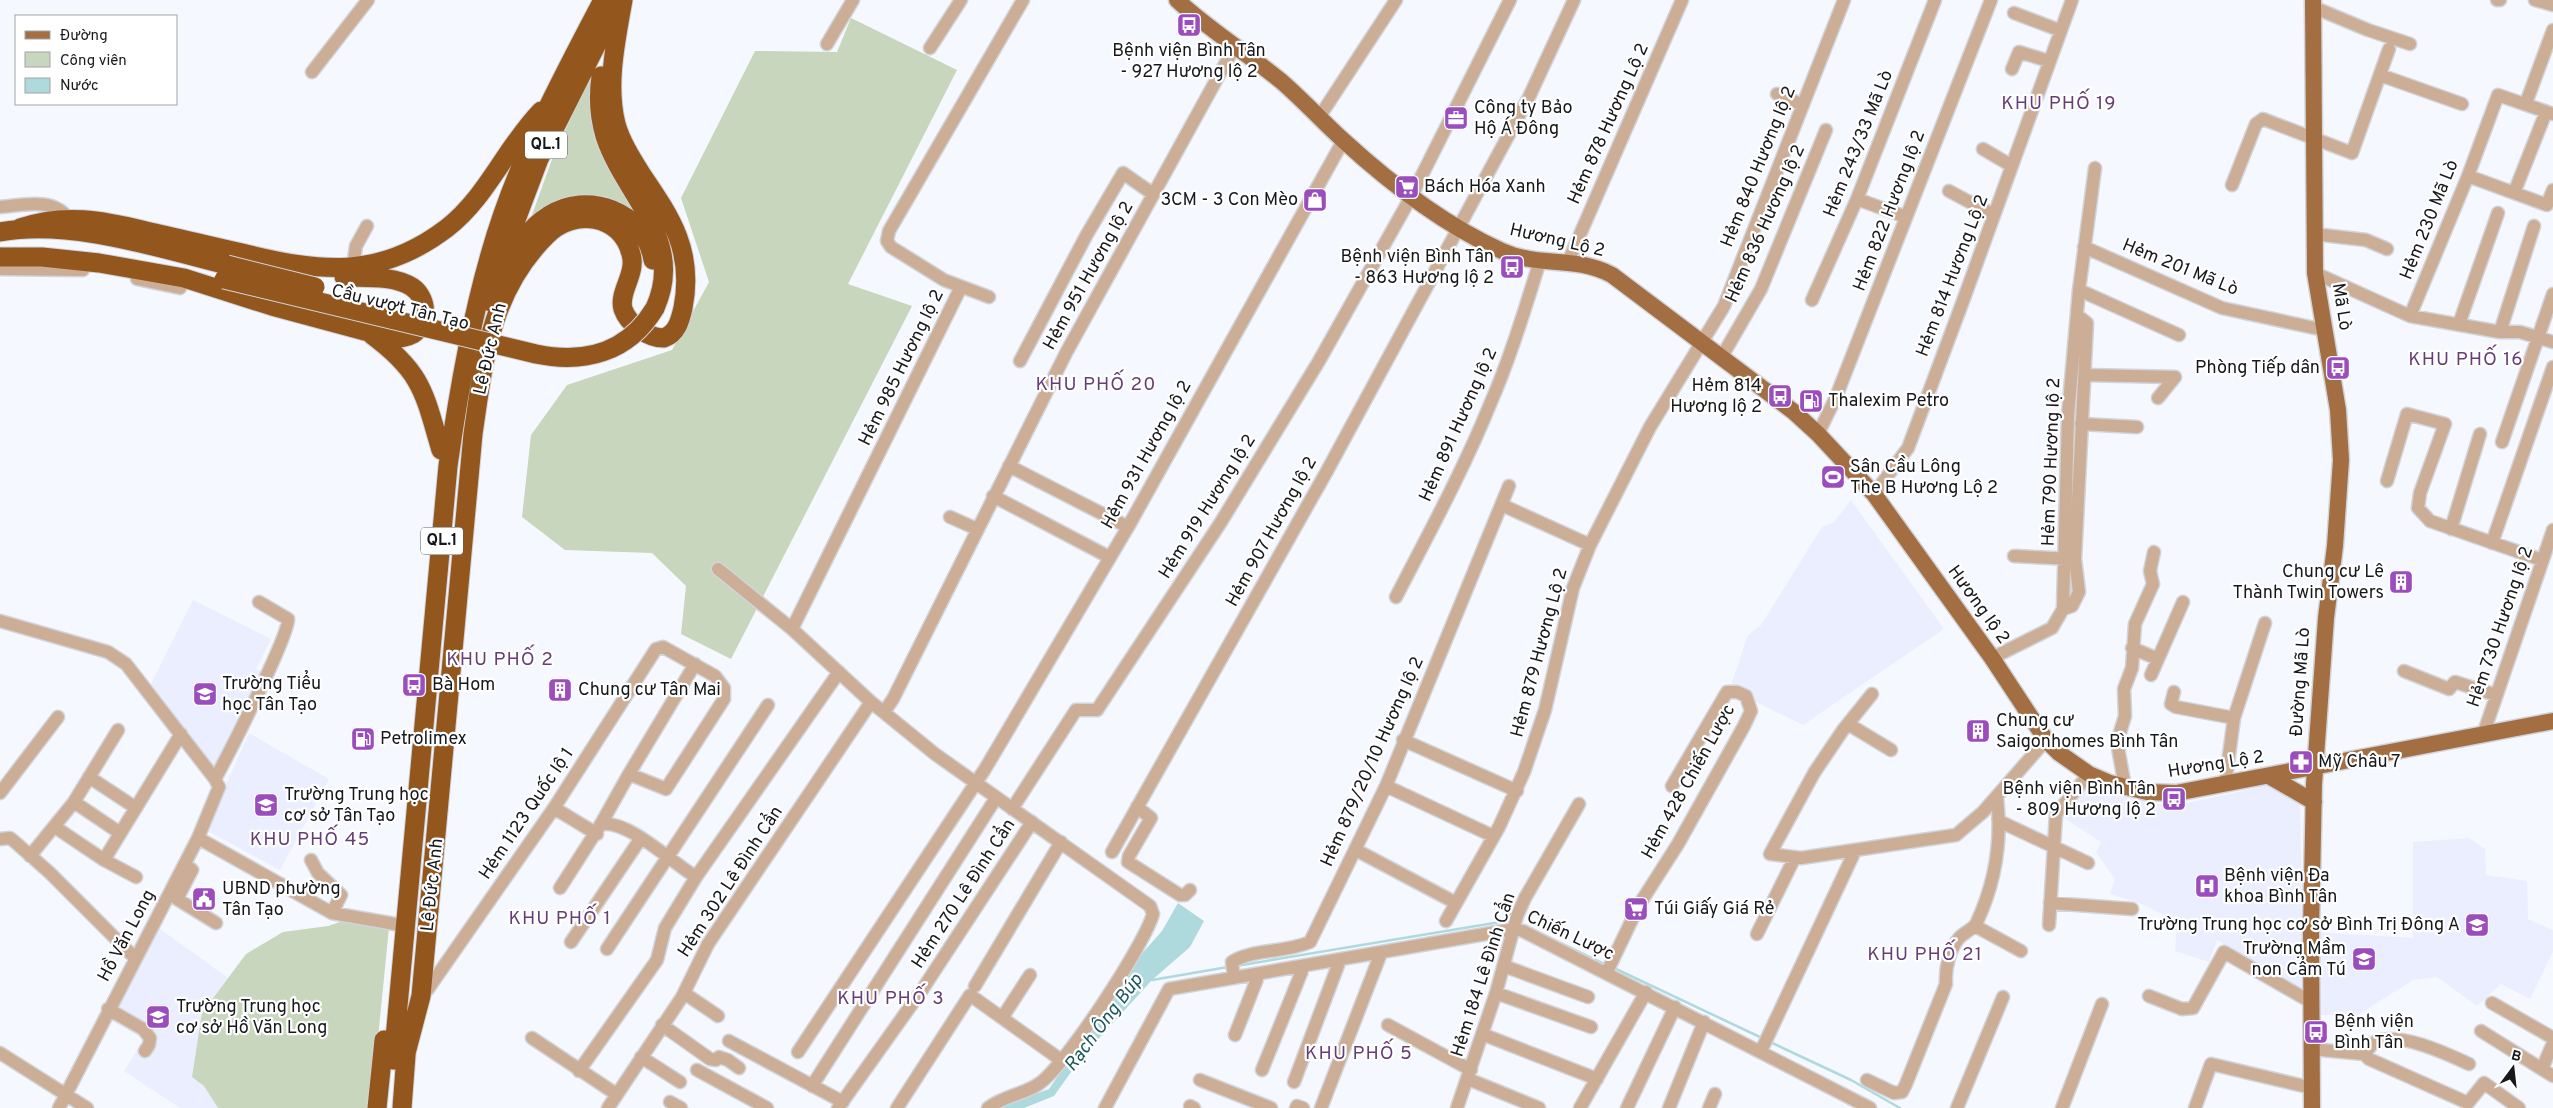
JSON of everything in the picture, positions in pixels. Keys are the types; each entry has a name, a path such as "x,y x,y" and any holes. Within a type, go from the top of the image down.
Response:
{"highway":[{"name":"Lê Đức Anh","path":"389,1108 448,466 459,392 490,254 510,195 590,0"},
{"name":"Lê Đức Anh","path":"554,88 614,3"},
{"name":"Lê Đức Anh","path":"406,1053 421,996 470,433 484,364 503,295 520,266 548,234 564,223 581,218 597,219 611,225 627,242 632,256 632,270 622,299 624,312 649,335 664,338 674,332 680,320 684,294 685,265 682,249 668,214 623,143 612,105 614,3"},
{"name":"Lê Đức Anh","path":"402,1108 406,1053 478,357 496,283 515,220 539,159 614,3"},
{"path":"20,228 119,239 226,272 536,354 568,359 595,355 622,342 640,328 664,282 665,264 662,249 651,222 613,156 600,116 601,74 614,3"},
{"path":"289,265 329,269 360,266 398,256 433,238 455,221 479,195 554,88"},
{"name":"Lê Đức Anh","path":"378,1108 441,450 450,388 484,249 517,158 535,117"},
{"path":"496,283 523,240 540,222 565,207 592,204 606,207 621,214 634,225 646,240 653,264 651,304"},
{"path":"548,234 562,217 592,204"},
{"path":"0,232 51,218 138,228 334,277 399,282 413,288 420,296 424,312 421,325 415,333 403,338 367,332 272,306 184,278 99,263 42,257 0,257"},
{"path":"0,249 44,248 96,251 226,272"},
{"path":"367,332 406,363 418,379 441,450"},
{"path":"385,1034 392,1080"}],"main road":[{"name":"Hương Lộ 2","path":"1176,0 1281,82 1320,116 1343,141 1411,197 1504,252 1540,261 1568,262 1595,266 1612,275 1775,397 1818,434 1874,494"},
{"name":"Mã Lò","path":"2313,4 2315,273 2338,410 2340,460 2335,537 2326,618"},
{"name":"Hương lộ 2","path":"1874,494 1992,658 2046,740"},
{"name":"Đường Mã Lò","path":"2312,1108 2311,1002 2314,802 2326,618"},
{"name":"Hương Lộ 2","path":"2046,740 2071,764 2089,774 2125,787 2148,792 2176,794 2553,721"},
{"path":"2269,776 2314,802"}],"street":[{"path":"312,72 368,0"},
{"path":"827,44 853,0"},
{"path":"930,48 961,0"},
{"name":"Hẻm 985 Hương lộ 2","path":"793,628 961,287 944,280 891,247 888,241 889,231 1023,0"},
{"path":"1320,116 1396,0"},
{"path":"1411,197 1510,0"},
{"name":"Hẻm 907 Hương lộ 2","path":"1112,852 1327,471 1460,227 1529,97 1574,0"},
{"name":"Hẻm 878 Hương Lộ 2","path":"1568,262 1682,0"},
{"name":"Hẻm 840 Hương lộ 2","path":"1702,343 1724,306 1844,0"},
{"name":"Hẻm 243/33 Mã Lò","path":"1812,300 1857,199 1935,0"},
{"name":"Hẻm 822 Hương lộ 2","path":"1818,434 1836,397 1991,0"},
{"path":"2535,0 2553,5"},
{"name":"Hẻm 814 Hương Lộ 2","path":"1874,494 1908,448 1994,216 2069,1"},
{"path":"2313,4 2368,30 2410,44"},
{"path":"2014,13 2059,30"},
{"path":"2526,103 2553,30"},
{"name":"Hẻm 951 Hương lộ 2","path":"888,707 1066,353 1235,46"},
{"path":"2232,185 2256,124 2266,119 2352,153 2389,49"},
{"path":"2012,69 2019,52 2049,61"},
{"path":"2380,75 2462,104"},
{"path":"1778,94 1803,105"},
{"name":"Hẻm 230 Mã Lò","path":"2410,316 2468,176 2498,95 2526,103 2549,113"},
{"path":"2514,193 2549,113"},
{"name":"Hẻm 836 Hương lộ 2","path":"1721,358 1761,290 1826,130"},
{"name":"Hẻm 931 Hương lộ 2","path":"798,1052 979,777 1128,527 1343,141"},
{"path":"1983,149 2012,166"},
{"name":"Hẻm 790 Hương lộ 2","path":"1992,658 2052,628 2063,609 2070,558 2068,416 2084,247 2095,168"},
{"path":"1020,361 1086,236 1122,174 1153,194"},
{"path":"2468,176 2547,205 2553,190"},
{"path":"1949,192 1994,216"},
{"name":"Hẻm 919 Hương lộ 2","path":"1016,804 1076,710 1097,710 1216,530 1319,361 1411,197"},
{"path":"1857,199 1906,217"},
{"path":"0,207 50,205 60,208 69,219"},
{"path":"2459,324 2498,213"},
{"path":"360,266 356,246 367,226"},
{"path":"2500,332 2534,226"},
{"path":"2314,234 2366,240 2387,248"},
{"name":"Hẻm 201 Mã Lò","path":"2084,247 2222,308 2324,330"},
{"name":"Hẻm 891 Hương lộ 2","path":"1396,597 1448,497 1491,402 1513,346 1540,261"},
{"path":"0,269 74,269 105,272 180,288 184,278"},
{"path":"2315,273 2410,316 2500,332 2520,332 2553,342"},
{"path":"961,287 989,297"},
{"path":"2080,290 2179,335"},
{"path":"2502,442 2553,294"},
{"path":"2014,556 2070,558 2079,509 2081,424 2085,375 2086,323 2078,315"},
{"name":"Hẻm 879 Hương Lộ 2","path":"1446,921 1517,791 1544,710 1573,588 1590,545 1650,427 1702,343"},
{"path":"2492,543 2553,367"},
{"path":"2085,375 2175,377 2158,398"},
{"path":"2387,481 2407,414 2445,424 2420,493 2418,508 2430,521 2542,560"},
{"path":"2081,424 2138,427"},
{"path":"2450,529 2480,434"},
{"path":"1009,466 1128,527"},
{"name":"Hẻm 879/20/10 Hương lộ 2","path":"1233,974 1232,962 1241,956 1293,949 1310,942 1386,786 1403,740 1509,486"},
{"path":"993,496 1109,557"},
{"path":"1502,504 1590,545"},
{"path":"950,517 977,529"},
{"name":"Hẻm 730 Hương lộ 2","path":"2483,735 2553,530"},
{"path":"2125,787 2117,742 2125,716 2124,689 2132,668 2135,624 2153,584 2150,571 2154,552"},
{"path":"718,569 793,628 871,702 888,707 979,777 996,798 1016,804 1032,822 1150,906 1153,914 1142,938 1112,987 1061,1060 1038,1085 999,1100 988,1108"},
{"name":"Hồ Văn Long","path":"59,1108 108,1009 198,838 219,787 215,779 279,648 288,620 259,602"},
{"path":"2152,675 2183,602"},
{"path":"2225,785 2234,718 2265,623"},
{"path":"3,626 108,652 126,664 215,779"},
{"name":"Hẻm 1123 Quốc lộ 1","path":"421,996 428,989 554,808 656,649 663,647 695,664"},
{"path":"2132,648 2158,659"},
{"path":"560,888 599,829 629,774 695,664 720,681 724,688 724,699 666,789 629,774"},
{"path":"2404,671 2449,689 2455,682 2496,696"},
{"path":"579,1071 657,960 664,928 696,877 839,672"},
{"name":"Hẻm 428 Chiến Lược","path":"1608,971 1639,905 1678,844 1744,726 1751,711 1746,696 1737,692 1727,692 1672,786"},
{"path":"2174,692 2171,704 2176,707 2234,718"},
{"path":"1872,694 1848,724 1814,773 1770,854 1795,857 1855,851 1956,834 1997,798 2046,740"},
{"name":"Hẻm 302 Lê Đình Cẩn","path":"608,1108 684,992 708,944 871,702"},
{"path":"606,949 768,704"},
{"path":"0,793 58,717"},
{"path":"1848,724 1890,750"},
{"path":"30,856 74,802 118,730"},
{"path":"104,860 181,734"},
{"path":"1403,740 1517,791"},
{"path":"2049,925 2056,814 2089,774"},
{"path":"89,777 136,808"},
{"path":"1386,786 1493,836"},
{"path":"812,1086 996,798"},
{"path":"1867,1080 1894,1093 1902,1092 1946,984 1945,971 1952,952 1961,936 1975,926 1996,865 1999,821 1997,798"},
{"path":"74,802 120,833"},
{"name":"Hẻm 184 Lê Đình Cẩn","path":"1457,1108 1470,1074 1496,993 1515,924 1525,898 1579,804"},
{"path":"554,808 599,829"},
{"path":"1137,808 1151,818 1132,850 1128,862 1180,895 1185,895 1190,890"},
{"path":"1999,821 2088,864"},
{"path":"599,829 611,822 641,838 696,877"},
{"name":"Hẻm 270 Lê Đình Cẩn","path":"840,1105 922,990 1032,822"},
{"path":"55,827 104,860 136,877"},
{"path":"0,838 10,838 135,958"},
{"path":"198,838 332,913 395,924"},
{"path":"571,942 641,838"},
{"path":"901,1107 1061,842"},
{"path":"1356,850 1456,903"},
{"path":"1764,1045 1855,851"},
{"path":"1757,934 1795,857"},
{"path":"311,860 318,872 341,895 332,913"},
{"path":"185,864 192,870 177,899 216,923"},
{"path":"2050,903 2132,910"},
{"name":"Chiến Lược","path":"1106,1108 1169,989 1233,974 1259,974 1340,960 1515,924 1704,1022 1764,1045 1870,1108"},
{"path":"1975,926 2021,951"},
{"path":"1321,1108 1381,952"},
{"path":"2149,996 2182,1009 2196,1007 2224,952 2311,1002"},
{"path":"1294,1082 1340,960"},
{"path":"1262,1070 1304,966"},
{"path":"1504,966 1588,997"},
{"path":"1235,1035 1259,974"},
{"path":"1002,1018 1030,975"},
{"path":"973,990 1002,1018 1061,1060"},
{"path":"684,992 718,1016"},
{"path":"1580,1108 1646,992"},
{"path":"1496,993 1591,1027"},
{"path":"1957,1108 2003,997"},
{"path":"2492,1003 2553,1038"},
{"path":"2062,1108 2102,1004"},
{"path":"1627,1108 1675,1007"},
{"path":"108,1009 143,1029 150,1038 149,1045 144,1051"},
{"path":"1668,1108 1704,1022"},
{"path":"1388,1025 1470,1074 1539,1108"},
{"path":"662,1026 710,1059 716,1060 719,1057 728,1060 739,1068"},
{"path":"2481,1031 2553,1076"},
{"path":"1482,1034 1597,1078"},
{"path":"2364,1054 2375,1041 2394,1037 2448,1054 2469,1064"},
{"path":"532,1038 616,1094"},
{"path":"729,1041 812,1086 840,1105"},
{"path":"2542,1069 2553,1042"},
{"path":"2311,1049 2364,1054 2369,1059 2467,1106 2484,1082 2519,1108"},
{"path":"0,1053 87,1108"},
{"path":"641,1057 680,1082"},
{"path":"2195,1108 2211,1064 2312,1088"},
{"path":"697,1070 767,1108"},
{"path":"1200,1080 1271,1108"},
{"path":"1709,1108 1715,1094"},
{"path":"1296,1108 1298,1106 1303,1108"}],"shaded area":[{"path":"1851,500 1944,629 1803,725 1754,701 1754,696 1731,685 1748,635 1761,625 1822,527 1834,522"},
{"name":"Trường Tiểu học Tân Tạo","path":"193,600 271,639 256,669 262,672 216,770 151,684"},
{"name":"Trường Trung học cơ sở Tân Tạo","path":"249,733 329,779 280,870 206,830"},
{"name":"Bệnh viện Đa khoa Bình Tân","path":"2089,782 2135,800 2161,804 2188,803 2273,784 2300,799 2303,992 2217,940 2209,962 2175,951 2177,922 2142,904 2110,894 2115,879 2096,852 2101,842 2061,816"},
{"name":"Trường Trung học cơ sở Bình Trị Đông A","path":"2469,838 2485,849 2486,875 2527,881 2528,919 2553,930 2553,952 2530,999 2501,984 2477,1006 2437,977 2413,980 2358,1015 2315,1015 2315,932 2413,938 2413,842"},
{"name":"Trường Trung học cơ sở Hồ Văn Long","path":"159,928 228,978 202,1013 204,1086 218,1108 180,1108 124,1071 144,1039 112,1021"}],"green space":[{"path":"851,18 957,70 848,284 912,306 731,659 681,634 686,586 652,553 565,550 522,517 531,435 567,385 672,350 709,282 681,198 755,51 837,52"},
{"path":"592,72 645,226 637,221 529,223 551,162"},
{"path":"343,921 389,928 371,1108 218,1108 204,1086 192,1077 202,1013 246,954 283,932 328,926"}],"water":[{"name":"Rạch Ông Búp","path":"1178,903 1204,921 1190,947 1152,980 1081,1058 1054,1096 1024,1108 997,1108 1049,1089 1139,957 1162,931"}],"waterway":[{"path":"1236,966 1512,920"},
{"path":"1548,937 1606,965"},
{"path":"1152,980 1228,967"},
{"path":"1614,968 1762,1038"},
{"path":"1770,1042 1851,1080 1900,1108"}],"place":[{"name":"Bệnh viện Bình Tân - 927 Hương lộ 2","path":"1189,25"},
{"name":"Công ty Bảo Hộ Á Đông","path":"1456,118"},
{"name":"Bách Hóa Xanh","path":"1407,187"},
{"name":"3CM - 3 Con Mèo","path":"1315,200"},
{"name":"Bệnh viện Bình Tân - 863 Hương lộ 2","path":"1512,267"},
{"name":"Phòng Tiếp dân","path":"2338,368"},
{"name":"Hẻm 814 Hương lộ 2","path":"1780,396"},
{"name":"Thalexim Petro","path":"1811,401"},
{"name":"Sân Cầu Lông The B Hương Lộ 2","path":"1833,477"},
{"name":"Chung cư Lê Thành Twin Towers","path":"2401,582"},
{"name":"Bà Hom","path":"414,685"},
{"name":"Chung cư Tân Mai","path":"560,690"},
{"name":"Trường Tiểu học Tân Tạo","path":"205,694"},
{"name":"Chung cư Saigonhomes Bình Tân","path":"1978,731"},
{"name":"Petrolimex","path":"363,739"},
{"name":"Mỹ Châu 7","path":"2301,762"},
{"name":"Bệnh viện Bình Tân - 809 Hương lộ 2","path":"2174,799"},
{"name":"Trường Trung học cơ sở Tân Tạo","path":"266,805"},
{"name":"Bệnh viện Đa khoa Bình Tân","path":"2207,886"},
{"name":"UBND phường Tân Tạo","path":"204,899"},
{"name":"Túi Giấy Giá Rẻ","path":"1636,909"},
{"name":"Trường Trung học cơ sở Bình Trị Đông A","path":"2477,925"},
{"name":"Trường Mầm non Cẩm Tú","path":"2364,959"},
{"name":"Trường Trung học cơ sở Hồ Văn Long","path":"158,1017"},
{"name":"Bệnh viện Bình Tân","path":"2316,1032"}],"district":[{"name":"KHU PHỐ 19","path":"2059,104"},
{"name":"KHU PHỐ 16","path":"2466,360"},
{"name":"KHU PHỐ 20","path":"1096,385"},
{"name":"KHU PHỐ 2","path":"500,660"},
{"name":"KHU PHỐ 45","path":"310,840"},
{"name":"KHU PHỐ 1","path":"560,919"},
{"name":"KHU PHỐ 21","path":"1925,955"},
{"name":"KHU PHỐ 3","path":"891,999"},
{"name":"KHU PHỐ 5","path":"1359,1054"}]}
